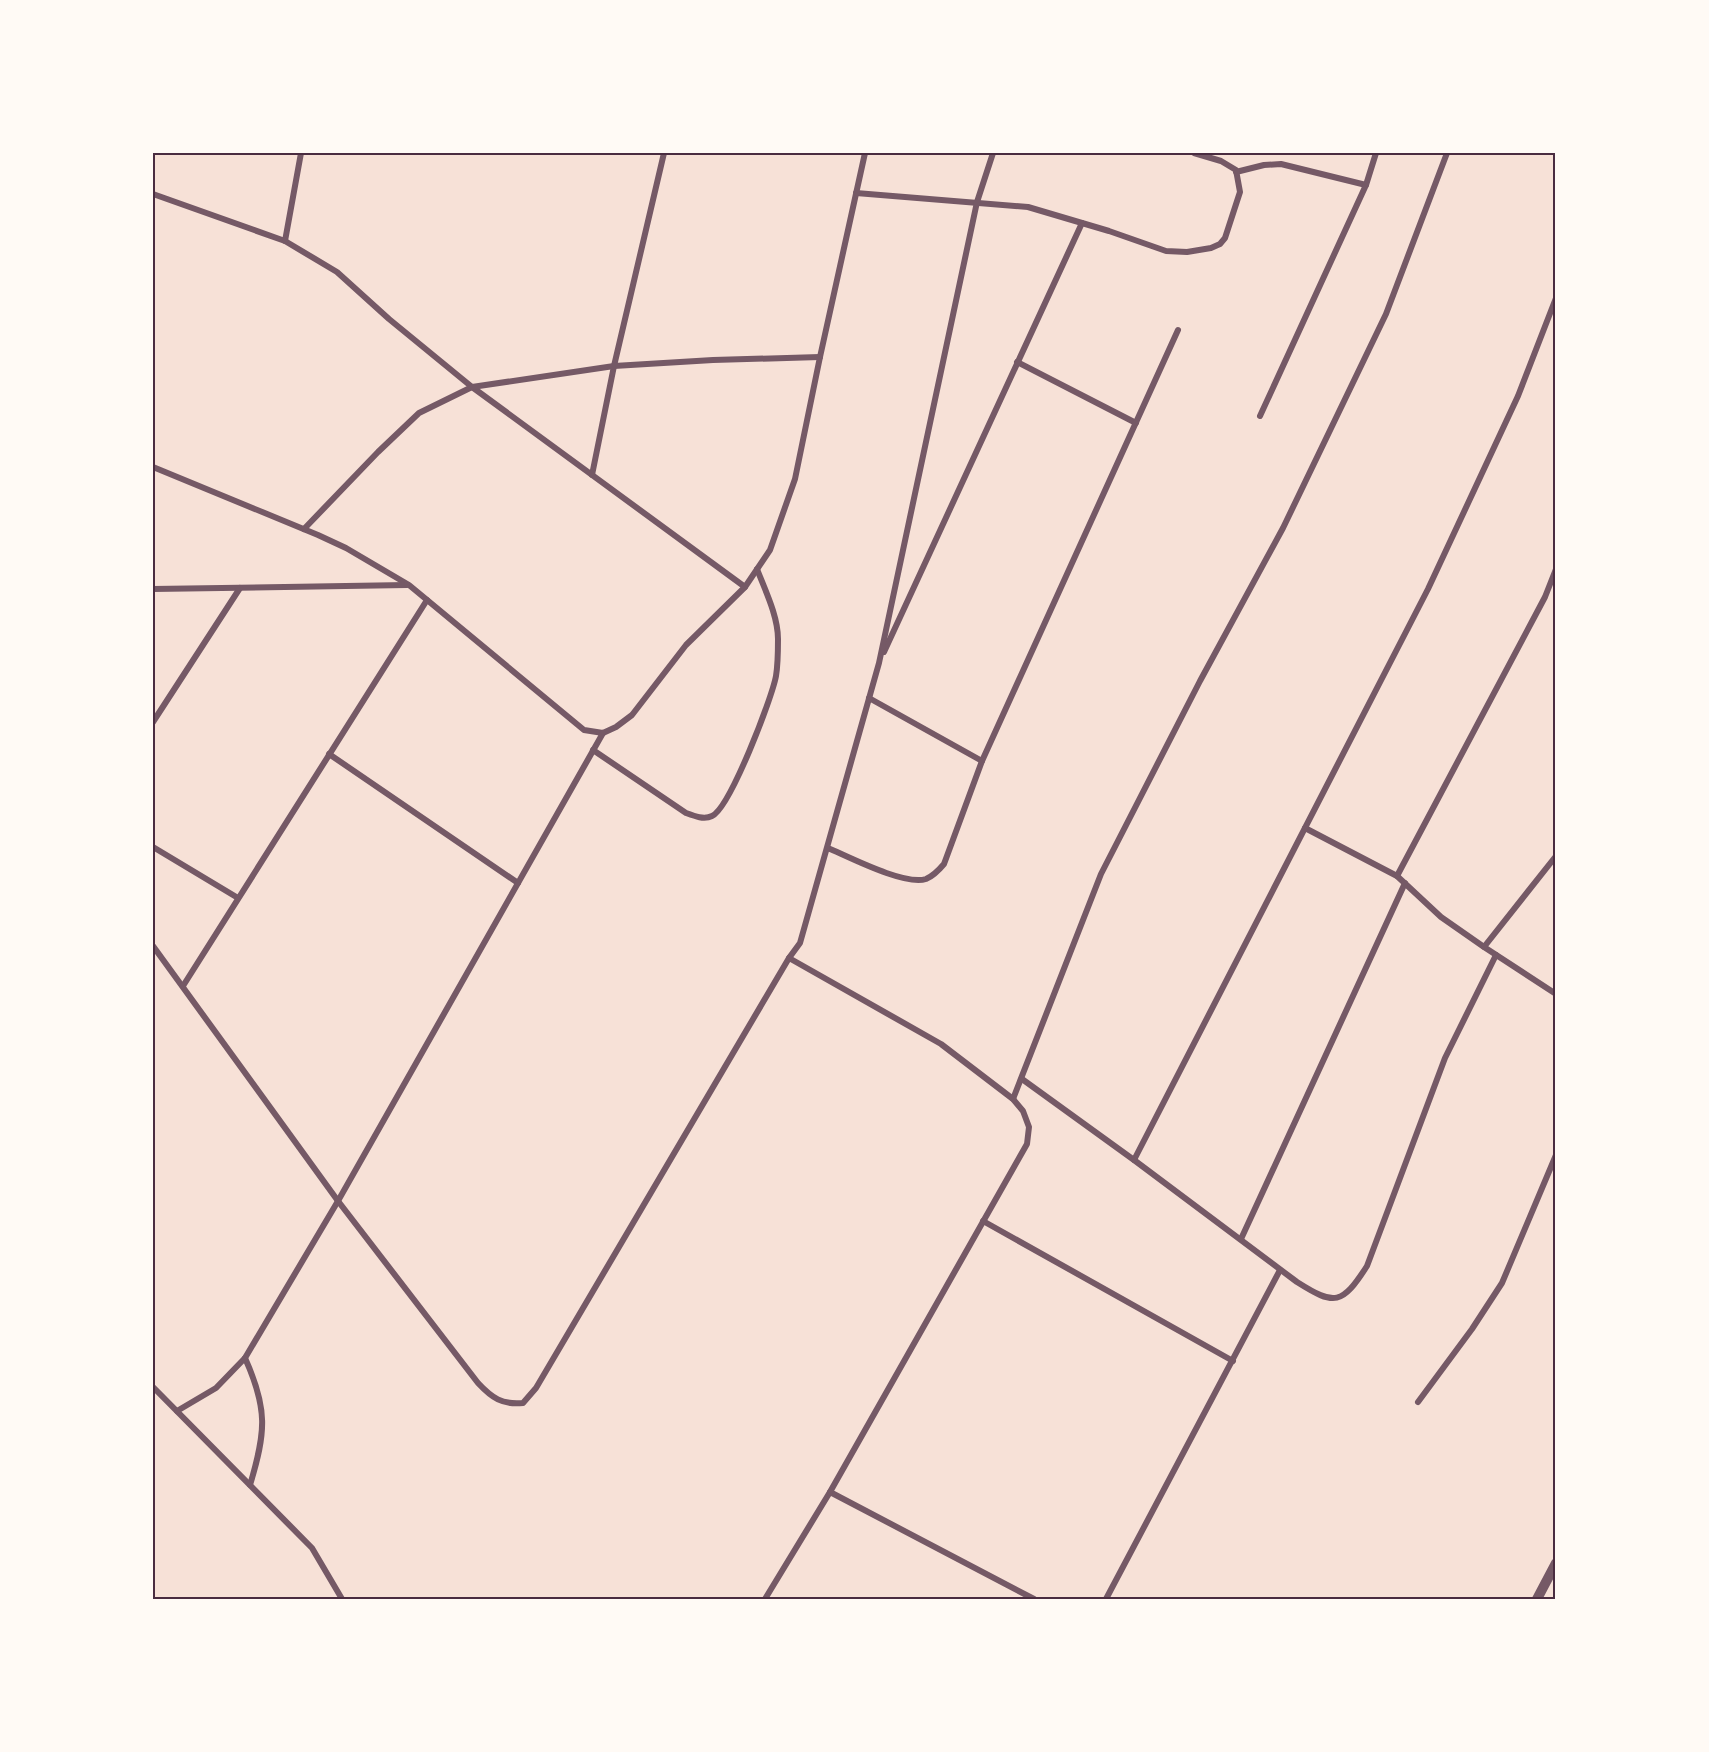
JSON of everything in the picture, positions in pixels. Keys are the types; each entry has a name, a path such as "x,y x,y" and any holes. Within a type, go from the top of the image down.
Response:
{"street":[{"path":"285,241 301,153"},
{"path":"592,475 614,366 664,153"},
{"path":"153,467 346,548 409,585 584,730 603,732 615,727 632,715 686,645 745,587 770,549 795,479 819,357 842,264 865,153"},
{"path":"153,946 338,1201 478,1383 491,1397 509,1404 523,1403 536,1388 789,958 800,943 879,663 977,202 993,153"},
{"path":"856,193 1028,207 1166,251 1187,252 1220,244 1225,237 1240,192 1236,172 1221,161 1194,153"},
{"path":"1260,416 1366,185 1376,153"},
{"path":"1013,1099 1101,874 1200,681 1283,528 1381,325 1447,153"},
{"path":"1236,172 1264,165 1281,164 1366,185"},
{"path":"153,194 285,241 337,272 389,319 472,387 745,587"},
{"path":"879,663 1082,223"},
{"path":"1134,1160 1428,589 1518,396 1556,298"},
{"path":"828,848 900,878 914,880 925,879 944,864 982,761 1178,330"},
{"path":"304,529 419,413 472,387 614,366 819,357"},
{"path":"1017,362 1136,423"},
{"path":"593,750 686,813 699,818 711,817 720,810 734,785 764,713 776,676 778,637 771,606 757,569"},
{"path":"1397,876 1545,597 1556,569"},
{"path":"153,589 409,585"},
{"path":"153,722 240,588"},
{"path":"183,986 427,600"},
{"path":"869,698 982,761"},
{"path":"177,1411 216,1388 245,1358 338,1201 603,732"},
{"path":"329,754 518,883"},
{"path":"1305,828 1397,876 1441,917 1556,994"},
{"path":"153,847 238,898"},
{"path":"1484,947 1556,856"},
{"path":"1241,1239 1405,883"},
{"path":"1022,1079 1280,1270 1318,1295 1329,1299 1342,1297 1353,1288 1367,1266 1445,1058 1496,955"},
{"path":"765,1599 830,1492 1027,1144 1029,1127 1023,1111 1013,1099 941,1044 789,958"},
{"path":"1418,1402 1472,1329 1502,1283 1556,1155"},
{"path":"983,1221 1233,1361"},
{"path":"1106,1599 1280,1270"},
{"path":"245,1358 258,1386 262,1415 262,1446 250,1485"},
{"path":"153,1387 312,1548 342,1599"},
{"path":"830,1492 1034,1599"},
{"path":"1537,1599 1556,1563"}]}
